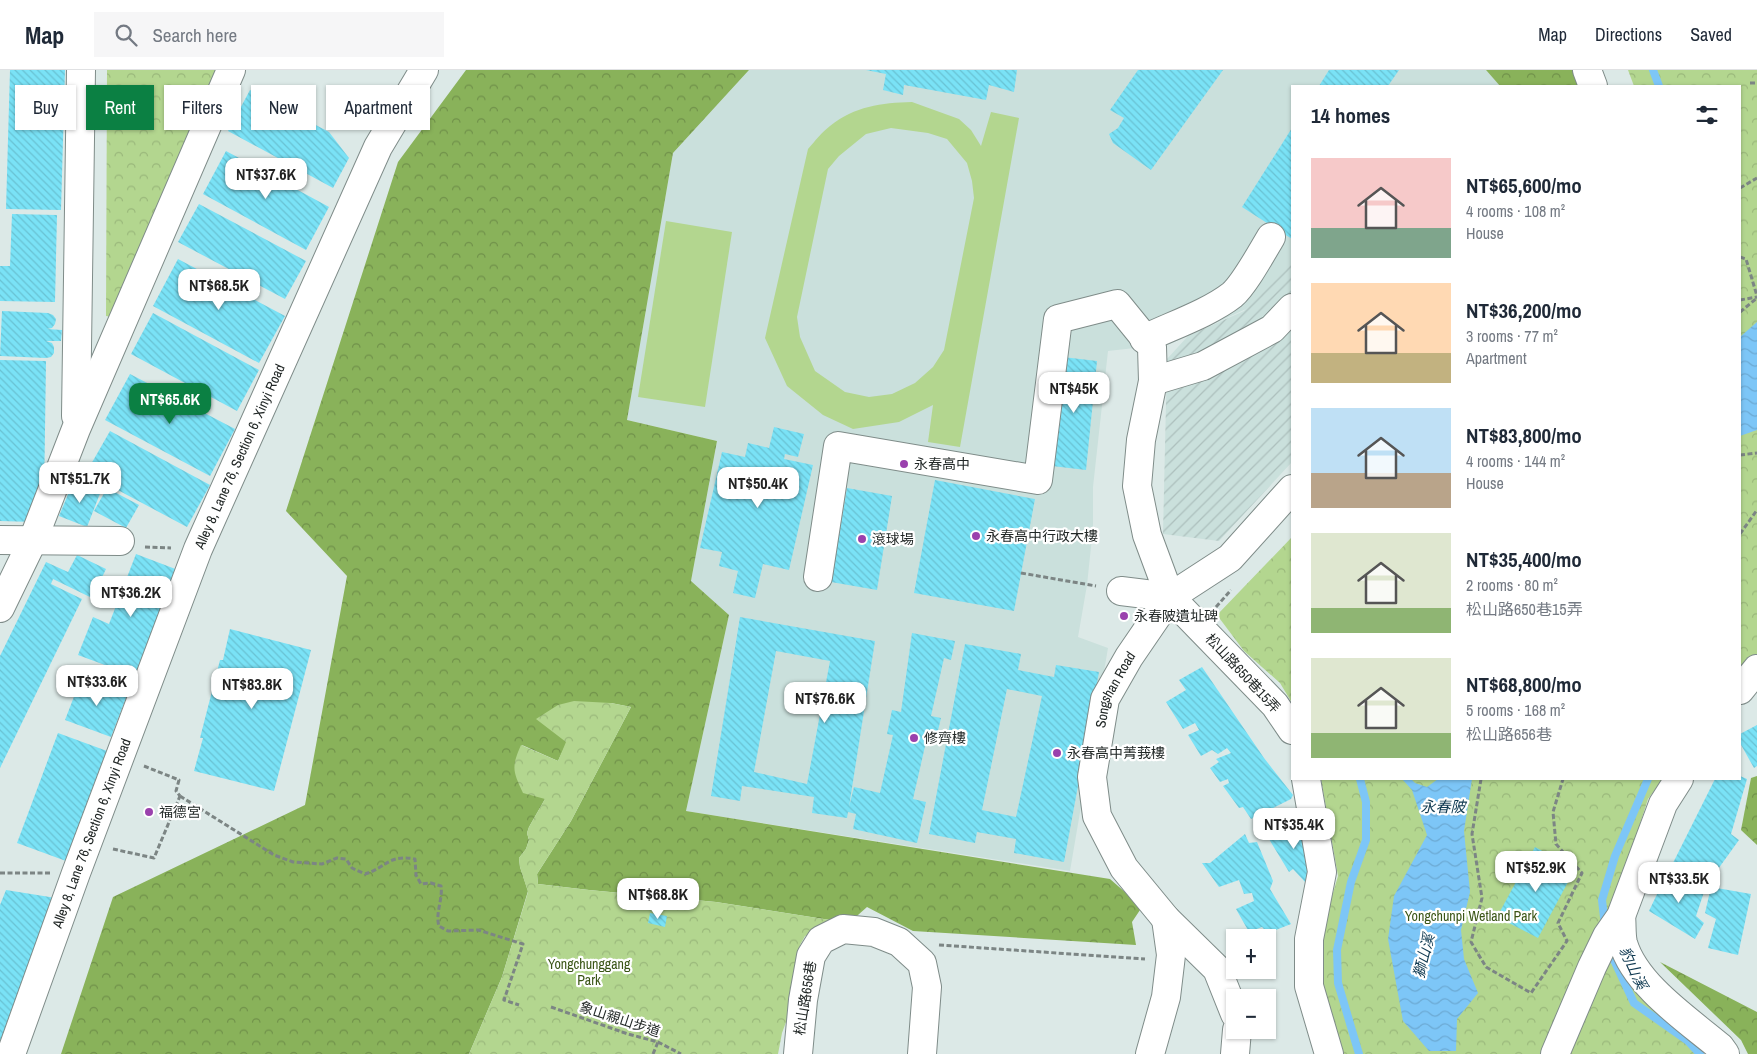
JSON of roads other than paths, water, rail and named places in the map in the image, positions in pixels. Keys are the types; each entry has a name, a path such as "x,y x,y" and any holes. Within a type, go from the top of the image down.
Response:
{"street":[{"path":"76,429 81,70"},
{"path":"0,608 33,540 76,429 231,70"},
{"name":"Alley 8, Lane 76, Section 6, Xinyi Road","path":"11,1054 198,548 378,147 424,70"},
{"path":"1587,70 1593,85"},
{"path":"1144,339 1206,310 1233,294 1271,237"},
{"path":"818,577 838,446 1038,480 1058,319 1117,304 1152,348 1153,380 1141,440 1137,486 1147,535 1170,597 1121,590"},
{"path":"1153,380 1203,366 1272,329 1291,309"},
{"name":"Songshan Road","path":"1226,993 1216,969 1166,919 1124,868 1097,816 1092,777 1105,699 1170,597 1230,558 1291,490"},
{"path":"0,540 120,541"},
{"name":"松山路650巷15弄","path":"1170,597 1275,705 1291,729"},
{"path":"1741,689 1757,670"},
{"path":"1306,780 1322,872 1309,939 1309,986 1329,1054"},
{"path":"1555,1054 1592,967 1614,926 1663,804 1678,780"},
{"path":"1150,1054 1166,997 1171,955 1166,919"},
{"path":"1614,926 1639,974 1666,1002 1720,1047 1725,1054"},
{"name":"松山路656巷","path":"798,1054 803,1000 811,956 821,940 843,929 874,932 899,942 922,963 927,986 922,1054"},
{"path":"1235,1054 1236,1039"}],"water":[{"path":"1757,322 1757,430 1741,436 1741,336"},
{"path":"1403,780 1412,780 1427,787 1437,780 1472,780 1464,831 1470,892 1461,930 1464,959 1478,993 1457,1019 1456,1051 1429,1051 1403,1021 1388,939 1394,896 1427,835 1412,790"}],"waterway":[{"path":"1653,70 1659,85"},
{"path":"1359,1054 1338,983 1337,950 1351,882 1366,840 1366,802 1360,780"},
{"name":"豹山溪","path":"1605,926 1602,900 1615,856 1648,780"},
{"name":"豹山溪","path":"1608,947 1634,1003 1688,1041 1700,1054"}],"place":[{"name":"永春高中","path":"904,464"},
{"name":"永春高中行政大樓","path":"976,536"},
{"name":"滾球場","path":"862,539"},
{"name":"永春陂遺址碑","path":"1124,616"},
{"name":"修齊樓","path":"914,738"},
{"name":"永春高中菁莪樓","path":"1057,753"},
{"name":"福德宮","path":"149,812"}],"water label":[{"name":"永春陂","path":"1443,807"},
{"name":"獅山溪","path":"1424,956"}],"park label":[{"name":"Yongchunpi Wetland Park","path":"1471,916"},
{"name":"Yongchunggang Park","path":"589,972"}]}
